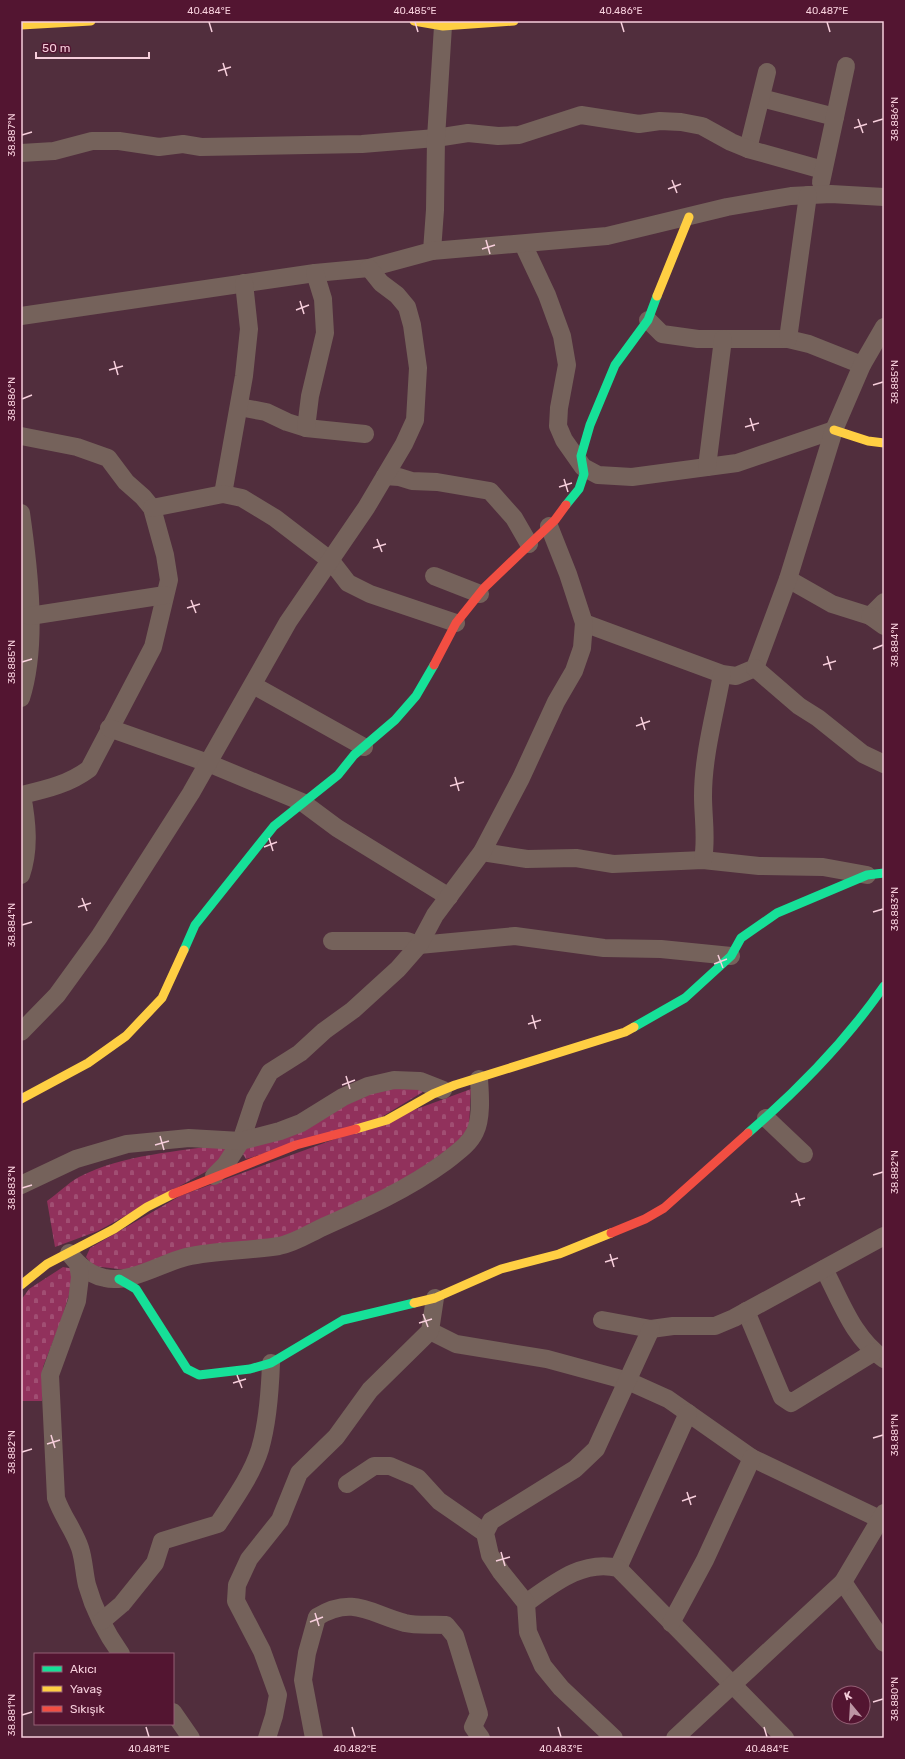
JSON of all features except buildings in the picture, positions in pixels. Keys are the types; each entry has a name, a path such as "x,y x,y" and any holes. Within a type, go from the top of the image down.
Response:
{"street":[{"path":"21,25 91,21"},
{"path":"414,21 443,26 514,21"},
{"path":"432,251 435,210 436,138 443,26"},
{"path":"788,338 814,195 823,170 846,66"},
{"path":"748,149 762,98 767,72"},
{"path":"762,98 835,117"},
{"path":"21,153 54,151 79,143 92,141 119,141 159,147 183,144 201,147 362,144 436,138 468,133 498,136 519,135 581,115 638,124 660,121 681,122 702,126 731,142 748,149 823,170"},
{"path":"21,316 244,282 369,268 432,251 607,236 727,207 791,196 814,195 884,197"},
{"path":"21,1099 88,1063 126,1036 162,998 195,925 274,826 302,802 338,775 354,755 395,720 416,696 437,661 456,623 480,594 529,544 549,526 579,489 584,474 582,456 590,425 615,365 648,320 689,216"},
{"path":"523,244 547,295 562,336 566,365 559,408 558,426 564,440 583,467 598,474 632,477 737,463 834,430 868,441 884,443"},
{"path":"21,1032 57,995 99,937 191,793 288,622 366,508 404,444 415,420 418,368 416,348 407,307 369,268"},
{"path":"306,428 310,396 325,333 324,299 315,273"},
{"path":"223,494 244,376 249,329 244,282"},
{"path":"648,320 662,334 698,339 788,338 809,344 862,365"},
{"path":"584,623 722,674 736,676 755,668 788,579 834,430 862,365 884,327"},
{"path":"707,467 723,339"},
{"path":"239,407 266,412 286,422 306,428 365,434"},
{"path":"21,436 77,447 108,458 126,482 143,497 152,508 165,555 169,580 153,647 109,728 89,769 76,779 54,787 22,791 27,820 27,849 21,875"},
{"path":"385,476 399,477 412,481 437,482 490,491 514,518 529,544"},
{"path":"152,508 223,494 242,498 275,518 331,561 348,583 370,594 456,623"},
{"path":"21,513 30,616 26,642 26,681 21,698"},
{"path":"214,1176 226,1164 241,1141 255,1099 270,1072 300,1053 324,1031 359,1005 398,969 419,945 435,915 482,852 521,778 556,702 574,671 582,648 584,623 568,574 549,526"},
{"path":"434,576 480,594"},
{"path":"788,579 832,604 877,621 884,602"},
{"path":"30,616 165,595"},
{"path":"755,668 799,706 818,718 864,754 884,764"},
{"path":"703,860 706,843 703,796 706,754 722,674"},
{"path":"253,685 364,747"},
{"path":"109,728 208,763 302,802 338,828 449,896"},
{"path":"482,852 527,859 576,858 613,864 703,860 759,866 823,867 876,874"},
{"path":"21,1285 47,1264 73,1259 147,1207 180,1190 296,1145 387,1120 443,1090 625,1032 685,998 731,956 741,938 777,913 876,874"},
{"path":"332,941 407,941 419,945 514,936 604,948 661,949 731,956"},
{"path":"73,1259 90,1273 119,1279 136,1289 187,1369 199,1375 243,1370 272,1363 343,1320 435,1298 501,1269 559,1254 645,1219 664,1208 766,1118 775,1107 809,1076 848,1036 883,990"},
{"path":"119,1279 186,1257 280,1246 298,1240 384,1200 424,1177 462,1149 476,1132 481,1104 479,1079"},
{"path":"21,1185 76,1158 127,1144 190,1138 241,1141 301,1124 343,1097 368,1086 394,1080 420,1081 443,1090"},
{"path":"766,1118 804,1154"},
{"path":"602,1320 652,1329 673,1326 715,1326 746,1311 884,1236"},
{"path":"73,1259 80,1277 78,1301 50,1375 54,1476 58,1505 72,1529 80,1550 87,1585 97,1615 102,1621 109,1637 120,1653"},
{"path":"746,1311 782,1397 791,1403 879,1355 861,1338 851,1322 824,1269"},
{"path":"267,1738 276,1711 278,1695 262,1651 236,1602 237,1585 248,1559 280,1520 299,1473 336,1437 370,1390 430,1331 435,1298"},
{"path":"614,1738 561,1688 543,1666 528,1632 526,1603 501,1572 490,1555 485,1533 491,1521 563,1477 596,1450 652,1329"},
{"path":"430,1331 456,1344 547,1359 628,1381 668,1399 752,1458 883,1517 843,1582 675,1738"},
{"path":"102,1621 122,1604 155,1563 162,1541 218,1524 248,1475 260,1449 267,1411 272,1363"},
{"path":"618,1568 688,1413"},
{"path":"671,1623 705,1560 752,1458"},
{"path":"347,1484 374,1466 390,1466 418,1478 440,1501 485,1533"},
{"path":"526,1603 564,1577 585,1568 608,1565 618,1568 785,1738"},
{"path":"843,1582 884,1643"},
{"path":"314,1738 303,1680 307,1653 317,1617 330,1609 354,1607 378,1612 406,1623 446,1625 455,1636 478,1714 473,1727 481,1738"},
{"path":"174,1713 192,1738"}],"green space":[{"path":"387,1086 426,1090 380,1118 246,1159 241,1151"},
{"path":"471,1089 469,1126 460,1141 394,1187 297,1234 127,1270 93,1266 86,1257 90,1248 180,1196"},
{"path":"226,1144 227,1153 209,1170 98,1231 55,1247 47,1201 75,1179 96,1169 114,1163 151,1155"},
{"path":"63,1267 74,1269 72,1285 61,1321 43,1367 42,1401 21,1401 21,1300 29,1289"}],"traffic: fast":[{"path":"566,505 579,489 584,474 581,456 590,425 615,365 648,320 657,296"},
{"path":"184,950 195,925 274,826 338,775 354,755 395,720 416,696 434,665"},
{"path":"634,1027 685,998 731,956 741,938 777,913 867,875 884,873"},
{"path":"748,1133 821,1064 854,1026 884,986"},
{"path":"119,1279 136,1289 187,1369 199,1375 250,1369 271,1363 343,1320 414,1303"}],"traffic: slow":[{"path":"21,25 91,21"},
{"path":"414,21 443,26 514,21"},
{"path":"657,296 689,217"},
{"path":"834,430 868,441 884,443"},
{"path":"21,1099 88,1063 126,1036 162,998 184,950"},
{"path":"356,1129 387,1120 433,1094 455,1085 625,1032 634,1027"},
{"path":"21,1285 47,1264 114,1229 147,1207 173,1194"},
{"path":"414,1303 435,1298 501,1269 559,1254 611,1233"}],"traffic: jam":[{"path":"434,665 456,623 484,588 555,520 566,505"},
{"path":"173,1194 296,1145 356,1129"},
{"path":"611,1233 645,1219 664,1208 748,1133"}]}
